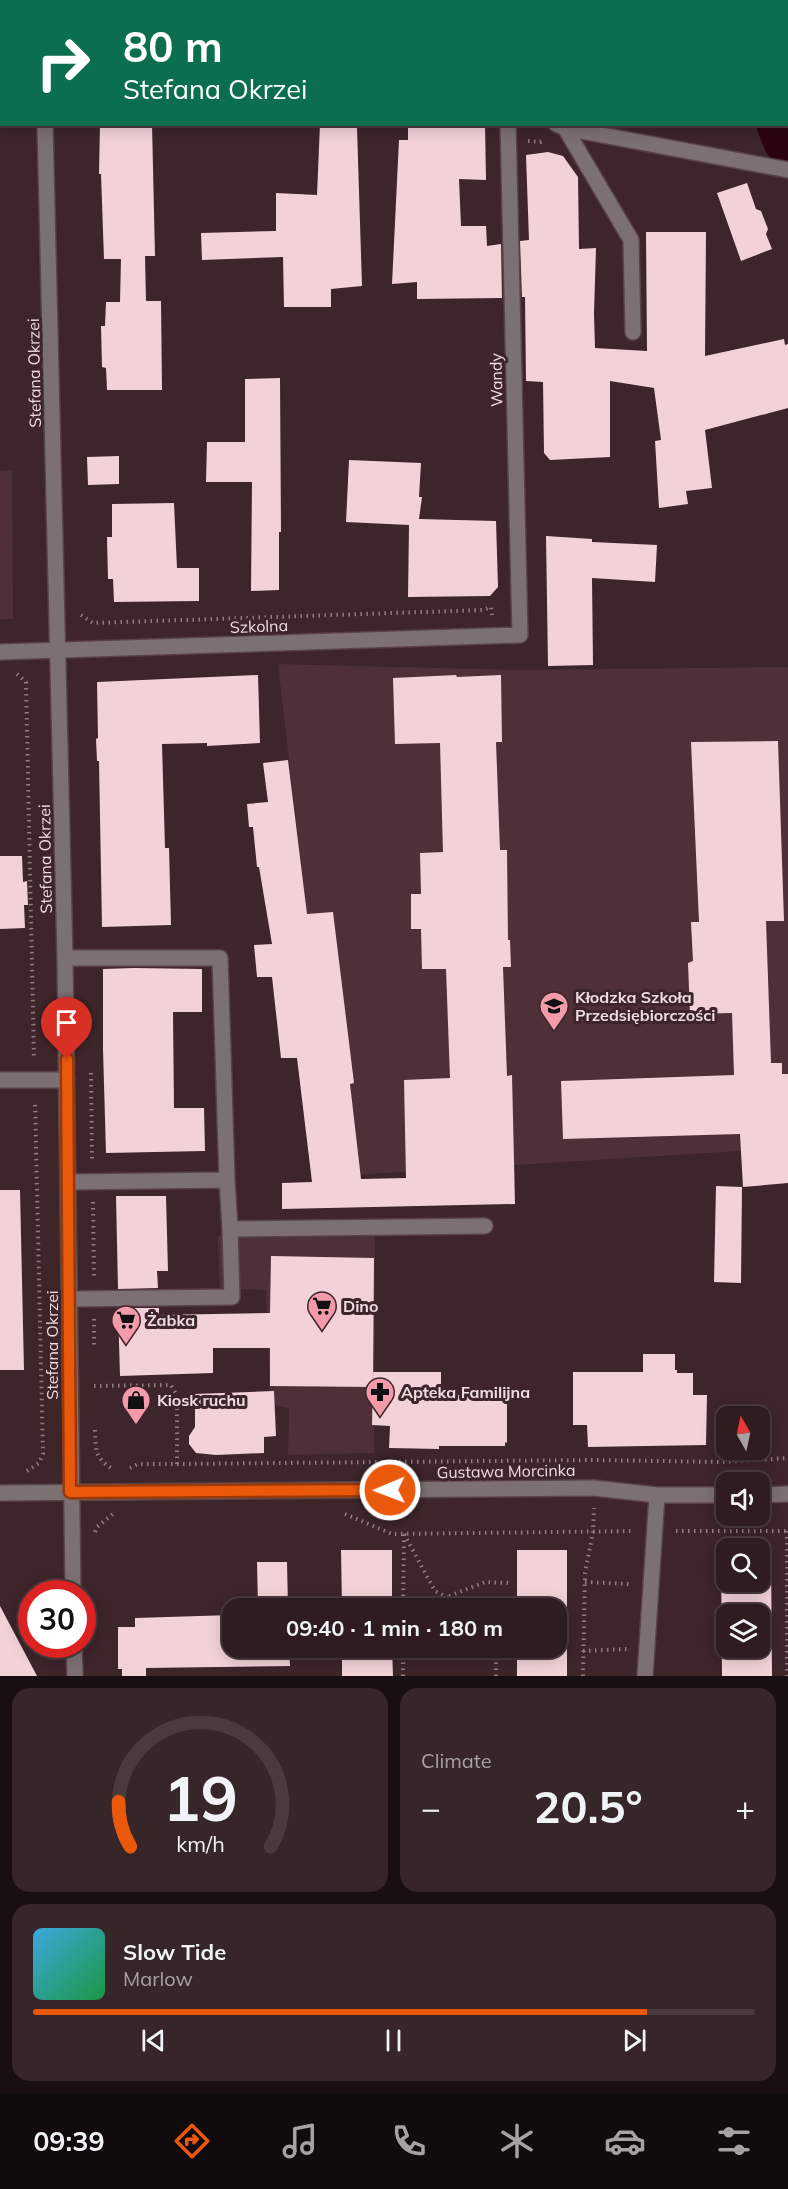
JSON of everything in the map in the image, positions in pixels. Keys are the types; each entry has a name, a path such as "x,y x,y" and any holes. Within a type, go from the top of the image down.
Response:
{"street":[{"name":"Stefana Okrzei","path":"45,126 65,958 73,1580"},
{"name":"Wandy","path":"508,126 520,635"},
{"path":"560,126 788,170"},
{"path":"560,126 631,240 633,332"},
{"name":"Szkolna","path":"0,652 520,635"},
{"path":"65,958 220,958 232,1296 70,1299"},
{"path":"0,1080 67,1080"},
{"path":"69,1182 227,1180"},
{"path":"230,1229 485,1226"},
{"name":"Gustawa Morcinka","path":"0,1492 594,1488 657,1495 716,1495"},
{"path":"770,1495 788,1494"},
{"path":"645,1676 657,1495"},
{"path":"74,1658 75,1676"}],"path":[{"path":"94,1386 171,1385 177,1396 177,1464"},
{"path":"112,1470 132,1468 138,1464 594,1460 721,1462 788,1458"},
{"path":"72,1542 92,1541 97,1527 113,1514"},
{"path":"335,1514 347,1514 392,1534 655,1530 787,1531 787,1676"},
{"path":"583,1676 585,1573 593,1532"},
{"path":"404,1534 435,1591 447,1597 485,1582 510,1583"},
{"path":"404,1534 404,1598"},
{"path":"585,1582 651,1585"},
{"path":"583,1651 647,1648"},
{"path":"403,1658 403,1676"},
{"path":"496,1658 496,1676"}],"shaded area":[{"path":"12,470 13,619 0,619 0,471"},
{"name":"Kłodzka Szkoła Przedsiębiorczości","path":"278,664 521,670 788,667 788,1148 337,1176"},
{"path":"375,1233 374,1453 288,1455 289,1408 270,1404 266,1290 220,1288 218,1236"}],"building":[{"path":"100,126 152,126 155,256 145,256 146,301 161,301 162,390 107,390 106,368 102,367 101,326 105,326 106,302 120,302 121,259 104,259 101,174 99,174"},
{"path":"320,126 357,128 362,286 331,289 331,307 284,307 283,257 202,260 201,233 276,231 276,193 317,195"},
{"path":"408,126 485,126 486,180 459,179 461,226 486,226 487,246 501,244 502,298 417,299 417,282 392,284 399,140 408,140"},
{"path":"548,152 563,156 578,177 579,249 596,248 595,348 647,351 646,232 706,232 705,356 784,339 785,345 788,344 788,408 705,430 712,488 686,491 688,504 659,508 655,441 661,440 654,388 610,381 610,457 550,460 544,453 543,382 526,381 525,297 522,297 520,241 529,240 526,155"},
{"path":"747,183 756,209 761,211 768,229 766,234 772,249 741,261 717,193"},
{"path":"280,378 279,590 251,591 252,482 206,482 207,442 245,442 245,379"},
{"path":"119,456 119,484 88,485 87,457"},
{"path":"349,460 421,463 419,497 422,497 419,519 496,521 498,587 490,596 408,597 409,525 346,522"},
{"path":"174,503 177,568 199,568 199,601 114,602 113,579 108,579 107,537 112,537 112,504"},
{"path":"546,536 592,539 592,542 657,545 655,582 592,578 593,665 548,666"},
{"path":"258,675 260,743 207,746 207,743 162,744 165,848 169,848 171,925 102,927 99,761 97,761 96,739 98,738 97,682"},
{"path":"456,675 457,677 501,675 502,742 496,742 500,850 507,850 508,940 510,940 511,967 503,967 507,1076 512,1075 515,1204 282,1209 282,1183 312,1182 297,1058 281,1058 272,977 257,977 254,945 272,944 259,867 257,867 253,827 249,827 247,804 268,802 263,763 288,760 307,914 333,912 354,1083 350,1084 361,1179 406,1178 404,1080 450,1078 446,969 422,969 421,929 411,929 411,894 421,894 420,853 443,852 440,743 395,744 393,678"},
{"path":"778,741 784,921 766,921 771,1063 782,1063 782,1074 788,1074 788,1183 743,1187 740,1134 563,1139 561,1081 734,1075 732,1013 690,1014 688,963 693,961 691,922 699,922 691,742"},
{"path":"0,856 22,856 23,882 27,881 28,905 24,905 25,928 0,929"},
{"path":"103,969 202,969 202,1012 173,1012 174,1108 204,1108 205,1151 106,1153"},
{"path":"716,1186 742,1187 741,1283 714,1282"},
{"path":"0,1190 20,1190 24,1370 0,1370"},
{"path":"116,1196 166,1196 168,1271 157,1271 158,1288 118,1289"},
{"name":"Dino","path":"271,1256 374,1258 373,1387 270,1386 270,1348 213,1348 213,1373 120,1376 118,1308 159,1308 159,1315 270,1313"},
{"path":"643,1354 675,1354 677,1373 693,1373 693,1395 707,1395 706,1445 588,1447 587,1425 573,1425 573,1372 643,1372"},
{"path":"373,1372 441,1372 441,1395 507,1395 507,1443 505,1442 505,1446 439,1446 439,1449 389,1448 390,1426 372,1425"},
{"path":"274,1391 276,1436 264,1437 264,1453 216,1455 196,1453 189,1444 189,1436 195,1427 195,1394"},
{"path":"341,1550 392,1550 392,1598 342,1598"},
{"path":"517,1550 567,1550 567,1598 517,1598"},
{"path":"770,1551 771,1551 772,1676 722,1676 722,1658 770,1658 770,1604 721,1604 721,1592 770,1592"},
{"path":"257,1562 287,1562 288,1598 258,1598"},
{"path":"0,1606 18,1640 18,1658 27,1658 37,1676 0,1676"},
{"path":"222,1615 222,1658 290,1658 290,1666 146,1668 146,1676 122,1676 122,1669 118,1669 118,1627 135,1627 135,1618"},
{"path":"342,1658 392,1658 393,1676 342,1676"},
{"path":"517,1658 567,1658 567,1676 517,1676"}],"waterway":[{"path":"783,126 788,139"}],"place":[{"name":"Kłodzka Szkoła Przedsiębiorczości","path":"554,1032"},
{"name":"Dino","path":"322,1332"},
{"name":"Żabka","path":"126,1346"},
{"name":"Apteka Familijna","path":"380,1418"},
{"name":"Kiosk ruchu","path":"136,1426"}],"route":[{"path":"67,1059 70,1492 390,1490"}]}
